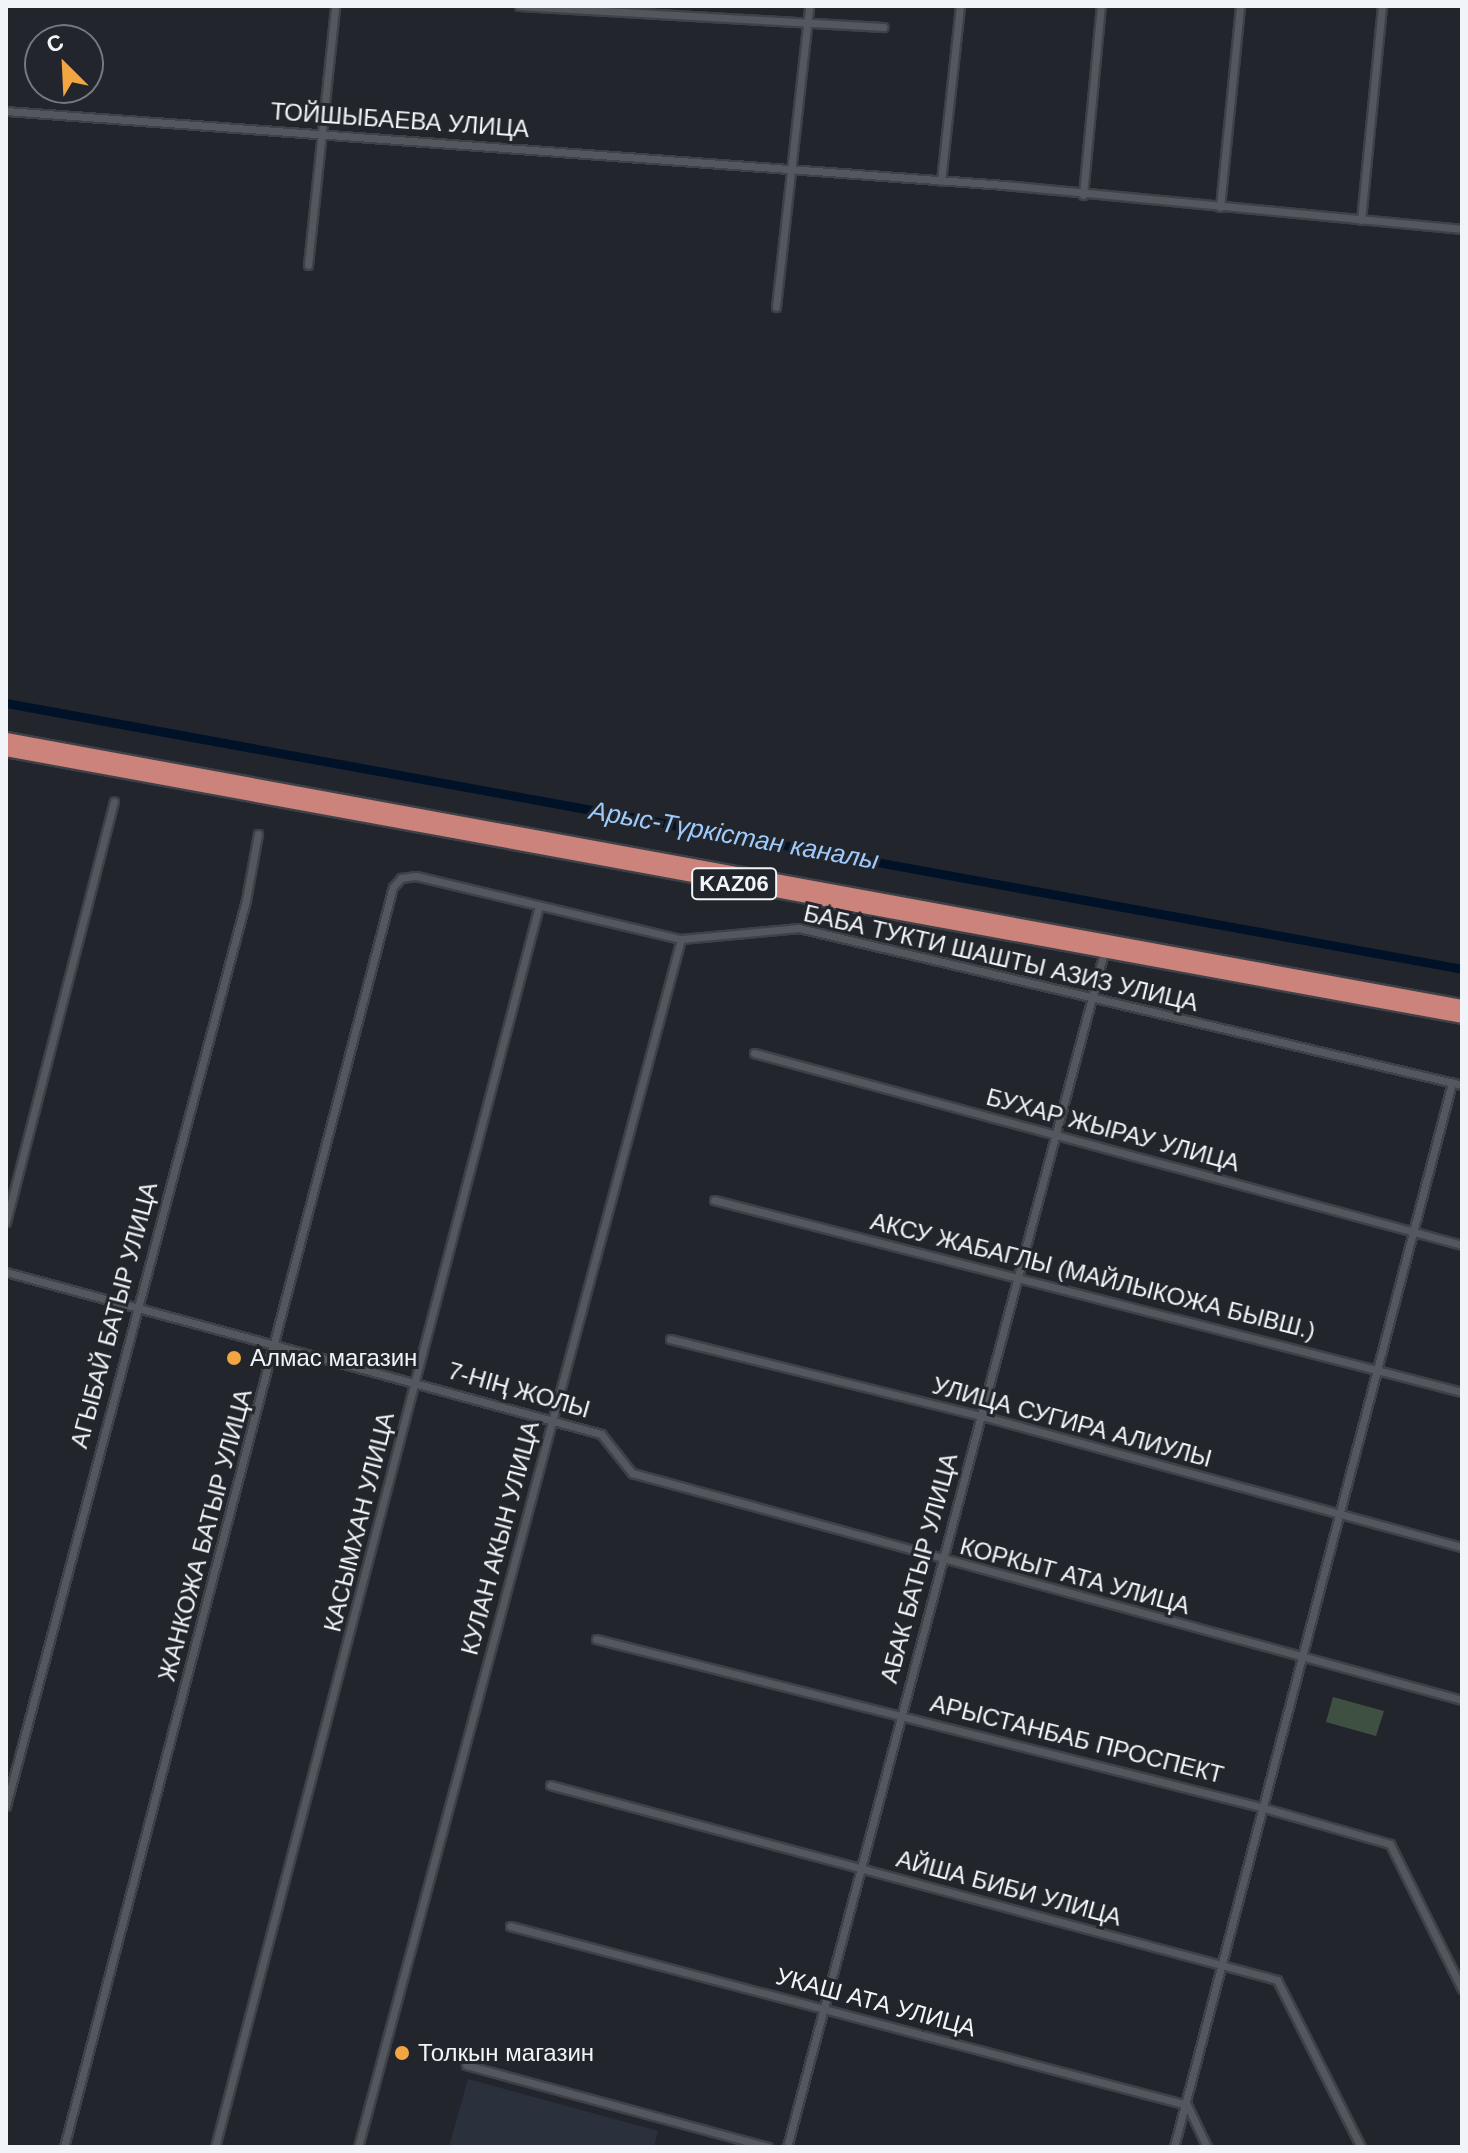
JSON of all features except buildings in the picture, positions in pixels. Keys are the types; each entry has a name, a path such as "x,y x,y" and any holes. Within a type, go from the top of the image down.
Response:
{"highway":[{"name":"KАZ06","path":"6,739 1462,1006"},
{"name":"KАZ06","path":"6,750 1462,1017"}],"street":[{"path":"308,265 335,6"},
{"path":"520,6 660,17 883,27"},
{"path":"660,17 661,6"},
{"path":"776,307 782,217 792,172 809,6"},
{"path":"941,181 960,6"},
{"path":"1083,195 1101,6"},
{"path":"1220,207 1240,6"},
{"path":"1361,220 1382,6"},
{"name":"ТОЙШЫБАЕВА УЛИЦА","path":"6,111 941,181 1462,229"},
{"path":"6,1222 114,802"},
{"name":"АГЫБАЙ БАТЫР УЛИЦА","path":"6,1806 135,1308 246,900 258,834"},
{"name":"БАБА ТУКТИ ШАШТЫ АЗИЗ УЛИЦА","path":"393,887 401,878 416,876 681,939 799,928 1091,1000 1462,1085"},
{"name":"ЖАНКОЖА БАТЫР УЛИЦА","path":"64,2147 276,1347 393,887"},
{"name":"КАСЫМХАН УЛИЦА","path":"215,2147 539,906"},
{"name":"КУЛАН АКЫН УЛИЦА","path":"358,2147 681,939"},
{"name":"АБАК БАТЫР УЛИЦА","path":"787,2147 1104,952"},
{"name":"БУХАР ЖЫРАУ УЛИЦА","path":"754,1053 1462,1245"},
{"path":"1174,2147 1452,1083"},
{"name":"АКСУ ЖАБАГЛЫ (МАЙЛЫКОЖА БЫВШ.)","path":"714,1200 1462,1392"},
{"name":"7-НІҢ ЖОЛЫ","path":"6,1272 601,1434 612,1455 632,1473"},
{"name":"УЛИЦА СУГИРА АЛИУЛЫ","path":"670,1339 982,1416 1462,1547"},
{"name":"КОРКЫТ АТА УЛИЦА","path":"632,1473 1301,1659 1462,1700"},
{"name":"АРЫСТАНБАБ ПРОСПЕКТ","path":"596,1639 1261,1807 1390,1844 1462,1989"},
{"name":"АЙША БИБИ УЛИЦА","path":"550,1785 1277,1980 1361,2147"},
{"name":"УКАШ АТА УЛИЦА","path":"510,1926 1187,2105"},
{"path":"466,2065 768,2147"},
{"path":"1187,2105 1207,2147"}],"shaded area":[{"path":"468,2079 658,2131 654,2147 449,2147"}],"green space":[{"path":"1333,1697 1384,1711 1376,1736 1326,1722"}],"waterway":[{"name":"Арыс-Түркістан каналы","path":"6,703 1462,969"}],"place":[{"name":"Алмас магазин","path":"234,1358"},
{"name":"Толкын магазин","path":"402,2053"}]}
